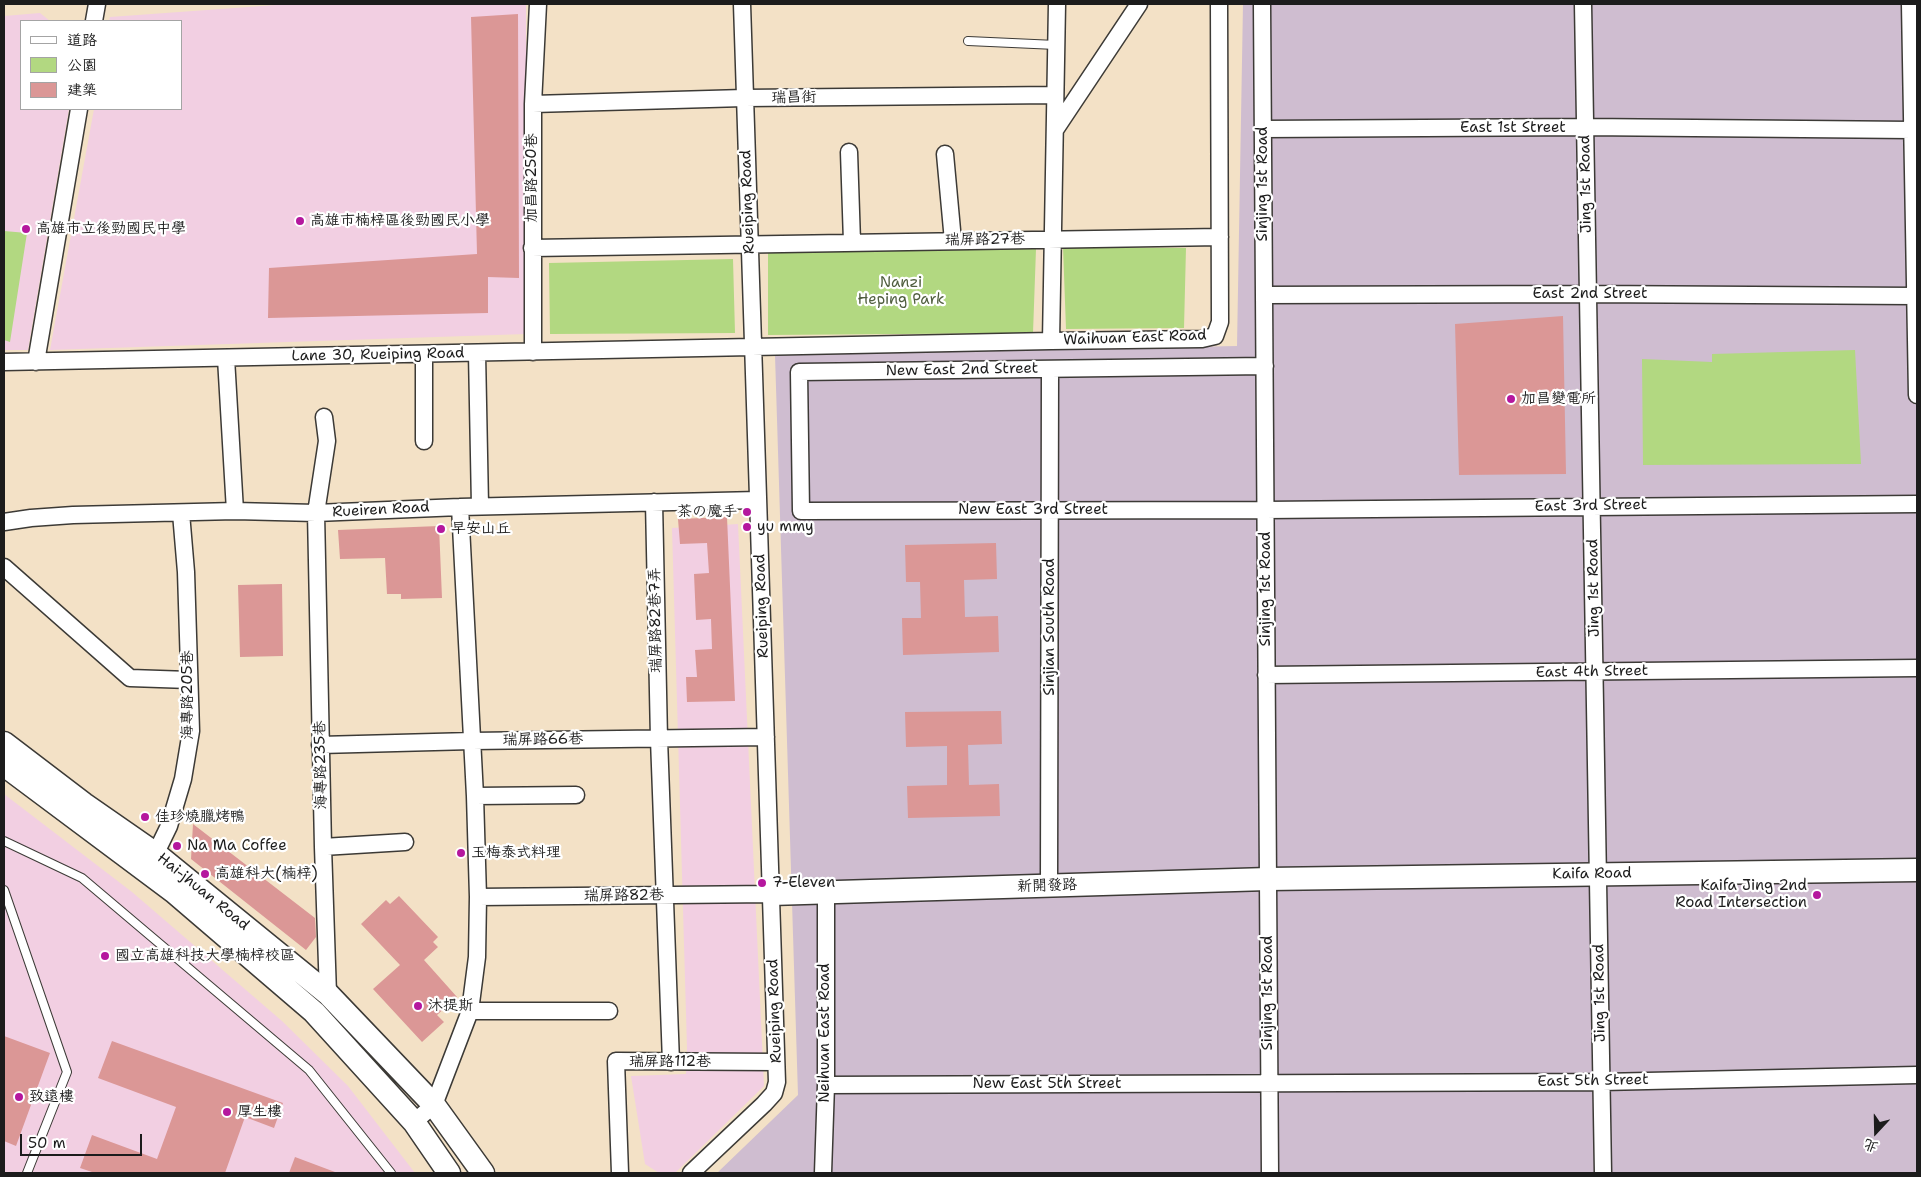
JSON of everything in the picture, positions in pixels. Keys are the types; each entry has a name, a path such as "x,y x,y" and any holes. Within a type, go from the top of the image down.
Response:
{"street":[{"path":"94,20 97,4"},
{"name":"加昌路250巷","path":"533,352 533,104 538,4"},
{"name":"Rueiping Road","path":"690,1173 774,1093 777,1082 742,4"},
{"path":"1051,341 1057,4"},
{"path":"1055,130 1139,4"},
{"name":"Waihuan East Road","path":"753,348 1051,341 1202,340 1215,336 1220,322 1219,4"},
{"name":"Sinjing 1st Road","path":"1262,4 1270,1173"},
{"name":"Jing 1st Road","path":"1583,4 1603,1173"},
{"path":"1910,4 1917,395"},
{"name":"瑞昌街","path":"533,104 744,98 1055,95"},
{"path":"36,362 79,110"},
{"name":"East 1st Street","path":"1263,129 1585,127 1912,130"},
{"path":"849,152 852,242"},
{"path":"945,154 953,240"},
{"name":"瑞屏路27巷","path":"532,248 750,243 1220,237"},
{"name":"East 2nd Street","path":"1264,295 1915,296"},
{"name":"Lane 30, Rueiping Road","path":"4,362 753,348"},
{"path":"477,353 480,506"},
{"path":"424,354 424,441"},
{"path":"226,358 235,511"},
{"name":"New East 2nd Street","path":"801,511 798,372 1264,366"},
{"name":"Sinjian South Road","path":"1049,886 1050,369"},
{"name":"海專路235巷","path":"321,1003 322,847 316,513 327,441 324,416"},
{"name":"Rueiren Road","path":"4,522 72,515 235,511 316,513 460,506 758,500"},
{"name":"瑞屏路82巷7弄","path":"654,502 659,739 666,895"},
{"name":"East 3rd Street","path":"1265,510 1917,504"},
{"path":"414,1122 434,1105 470,1011 477,956 478,897 475,796 460,506"},
{"name":"New East 3rd Street","path":"801,511 1265,510"},
{"name":"海專路205巷","path":"151,862 169,826 183,780 190,731 186,572 181,512"},
{"path":"4,567 130,678 189,680"},
{"name":"East 4th Street","path":"1266,675 1917,668"},
{"name":"瑞屏路66巷","path":"320,745 766,737"},
{"name":"Hai-jhuan Road","path":"4,743 84,804 321,1003 434,1105 483,1173"},
{"name":"Hai-jhuan Road","path":"4,765 151,862"},
{"path":"475,796 576,794"},
{"path":"322,847 405,842"},
{"name":"Kaifa Road","path":"1268,879 1917,870"},
{"name":"新開發路","path":"771,894 1268,879"},
{"name":"Neihuan East Road","path":"823,1173 826,1085 826,893"},
{"name":"瑞屏路82巷","path":"478,897 771,894"},
{"path":"666,895 671,1062"},
{"name":"Hai-jhuan Road","path":"321,1003 414,1122 449,1173"},
{"path":"470,1011 609,1011"},
{"name":"瑞屏路112巷","path":"620,1173 616,1061 776,1062"},
{"name":"East 5th Street","path":"1269,1083 1602,1082 1917,1075"},
{"name":"New East 5th Street","path":"826,1085 1269,1083"}],"lane":[{"path":"968,41 1056,45"},
{"path":"4,841 82,878 309,1070 391,1173"},
{"path":"4,890 68,1072 27,1173"}],"shaded area":[{"name":"高雄市楠梓區後勁國民小學","path":"290,4 526,4 526,334 50,350 94,110 182,110 182,20 109,20 110,17"},
{"path":"1243,4 1917,4 1917,1173 717,1173 798,1095 775,355 1237,346"},
{"name":"高雄市立後勁國民中學","path":"40,13 49,20 20,20 20,110 69,110 28,350 4,350 4,16"},
{"path":"738,524 764,1086 675,1173 659,1173 645,1164 631,1076 686,1074 687,1048 672,528"},
{"name":"國立高雄科技大學楠梓校區","path":"4,794 132,892 282,1021 348,1086 415,1173 4,1173"}],"green space":[{"path":"4,231 27,233 10,342 4,340"},
{"path":"1063,247 1186,248 1184,328 1066,329"},
{"name":"Nanzi Heping Park","path":"768,249 1036,249 1033,333 768,335"},
{"path":"733,259 735,333 550,334 549,263"},
{"path":"1855,350 1861,464 1643,465 1642,359 1712,362 1712,354"}],"building":[{"path":"518,14 519,278 488,277 488,313 268,318 269,268 477,254 471,17"},
{"name":"加昌變電所","path":"1563,316 1566,474 1459,475 1455,324"},
{"path":"727,517 735,701 687,702 686,677 697,677 695,650 712,649 711,619 696,620 694,574 709,573 707,543 680,544 678,519"},
{"path":"439,526 442,598 401,599 401,594 387,594 385,558 340,559 338,530"},
{"path":"996,543 997,579 964,580 965,617 998,616 999,652 903,655 902,618 921,618 920,582 906,582 905,545"},
{"path":"282,584 283,656 240,657 238,585"},
{"path":"1001,711 1002,744 968,745 969,785 999,784 1000,816 908,818 907,786 947,785 947,746 906,747 905,712"},
{"path":"193,824 315,918 316,937 306,950 191,859"},
{"path":"399,896 438,937 433,942 438,947 424,960 457,997 437,1015 444,1022 422,1042 373,989 400,965 361,924 386,900 390,904"},
{"name":"致遠樓","path":"4,1036 50,1053 16,1146 4,1141"},
{"name":"厚生樓","path":"112,1041 283,1103 274,1128 245,1117 225,1173 95,1173 80,1168 92,1135 157,1159 176,1107 98,1078"},
{"path":"295,1157 335,1172 335,1173 289,1173"}],"place":[{"name":"高雄市楠梓區後勁國民小學","path":"300,221"},
{"name":"高雄市立後勁國民中學","path":"26,229"},
{"name":"加昌變電所","path":"1511,399"},
{"name":"茶の魔手","path":"747,512"},
{"name":"yu mmy","path":"747,527"},
{"name":"早安山丘","path":"441,529"},
{"name":"佳珍燒臘烤鴨","path":"145,817"},
{"name":"Na Ma Coffee","path":"177,846"},
{"name":"玉梅泰式料理","path":"461,853"},
{"name":"高雄科大(楠梓)","path":"205,874"},
{"name":"7-Eleven","path":"762,883"},
{"name":"Kaifa Jing 2nd Road Intersection","path":"1817,895"},
{"name":"國立高雄科技大學楠梓校區","path":"105,956"},
{"name":"沐提斯","path":"418,1006"},
{"name":"致遠樓","path":"19,1097"},
{"name":"厚生樓","path":"227,1112"}]}
